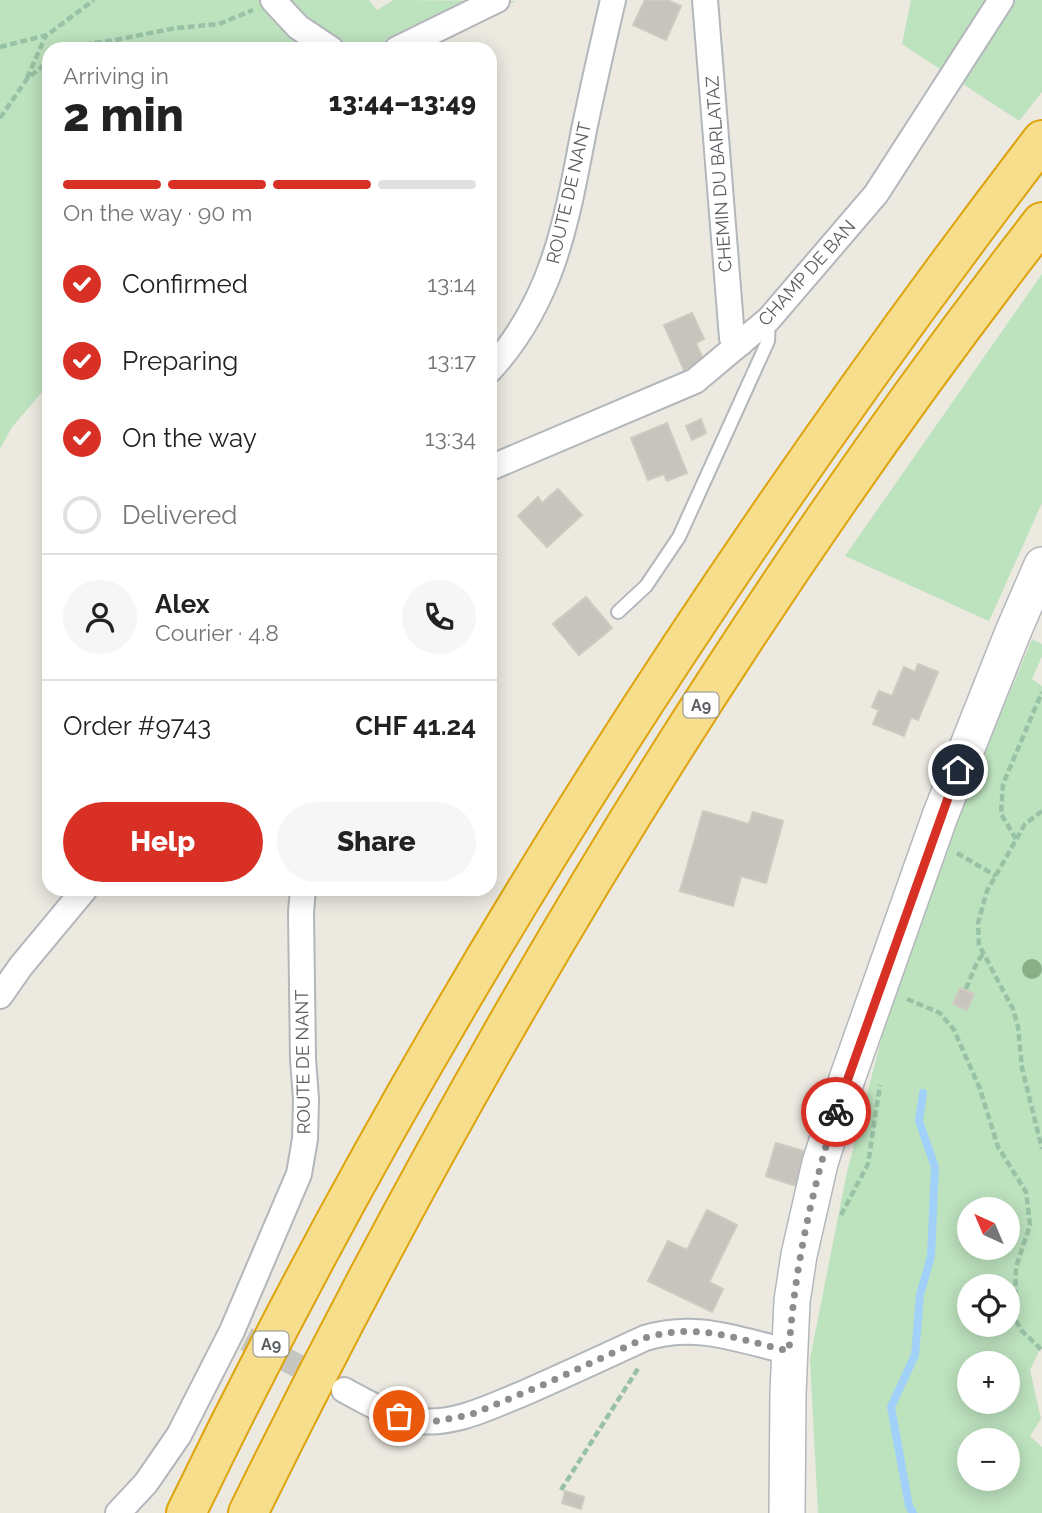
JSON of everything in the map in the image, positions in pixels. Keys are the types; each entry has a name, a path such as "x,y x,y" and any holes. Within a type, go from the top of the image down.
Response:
{"highway":[{"name":"A9","path":"186,1513 243,1398 365,1168 502,929 575,811 789,485 1042,140"},
{"name":"A9","path":"248,1513 348,1313 420,1178 472,1084 623,828 761,614 837,503 916,391 1042,222"}],"street":[{"path":"411,42 497,0"},
{"name":"ROUTE DE NANT","path":"497,362 524,324 554,263 565,229 597,66 614,0"},
{"name":"CHEMIN DU BARLATAZ","path":"705,0 726,281 732,338 741,343"},
{"name":"CHAMP DE BAN","path":"497,465 695,381 769,319 876,194 1001,0"},
{"path":"273,1 298,27 320,42"},
{"path":"788,1513 792,1301 799,1255 820,1163 940,816 1042,565"},
{"path":"0,996 21,966 79,896"},
{"name":"ROUTE DE NANT","path":"118,1513 146,1483 179,1435 239,1335 299,1174 306,1099 303,1059 302,896"},
{"path":"344,1390 380,1410 399,1416 436,1421 470,1415 662,1333 699,1330 789,1351"}],"lane":[{"path":"618,612 646,586 679,537 768,341 769,319"}],"path":[{"path":"0,47 47,35 94,0"},
{"path":"101,42 176,28 219,24 273,1"},
{"path":"44,42 47,35"},
{"path":"0,118 27,79 42,46"},
{"path":"27,79 42,67"},
{"path":"1016,839 1001,814 1003,785 1042,692"},
{"path":"1042,811 1025,824 1016,839 987,891 978,923 979,945 1013,1009 1018,1027 1021,1068 1042,1149"},
{"path":"953,864 957,853 996,876"},
{"path":"966,989 983,954"},
{"path":"904,1010 911,986"},
{"path":"906,999 940,1013 954,1030 980,1089 998,1147 1026,1192 1030,1225 1016,1267 1015,1319 1021,1331 1042,1350"},
{"path":"840,1216 868,1164 878,1088 883,1077"},
{"path":"561,1490 638,1371 642,1357"}],"green space":[{"path":"0,0 369,0 377,10 394,0 516,1 422,42 42,42 42,392 12,427 0,449"},
{"path":"911,0 1042,0 1042,92 1019,121 902,44"},
{"path":"1042,274 1042,503 989,621 845,556"},
{"path":"1032,639 1042,644 1042,656 1032,679 1042,686 1042,1345 1030,1370 1041,1419 1030,1436 1042,1447 1042,1513 818,1513 810,1359 847,1172 907,939"}],"building":[{"path":"645,0 667,0 681,6 666,40 633,25"},
{"path":"692,313 704,339 696,343 704,361 684,370 664,325"},
{"path":"701,419 706,433 692,440 686,426"},
{"path":"667,423 687,473 667,481 664,474 648,480 631,438"},
{"path":"558,489 582,515 547,547 518,516 538,497 542,503"},
{"path":"586,597 612,628 579,655 553,624"},
{"path":"918,664 938,672 918,720 911,717 904,736 873,724 879,710 872,707 879,691 892,696 904,667 915,672"},
{"path":"703,811 749,824 753,812 783,821 766,883 741,876 733,906 680,891"},
{"path":"960,988 974,994 967,1010 953,1004"},
{"path":"776,1143 807,1152 796,1186 766,1176"},
{"path":"707,1210 737,1225 709,1282 723,1289 712,1312 648,1281 668,1241 687,1250"},
{"path":"565,1491 584,1497 581,1509 562,1503"}],"waterway":[{"path":"913,1513 909,1506 891,1407 915,1355 920,1295 931,1256 935,1167 919,1121 923,1093"}],"tunnel":[{"path":"246,1339 329,1382"}],"way so far":[{"path":"399,1416 419,1421 436,1421 470,1415 662,1333 699,1330 789,1351 792,1301 799,1255 820,1163 836,1112"}],"route":[{"path":"836,1112 958,770"}]}
